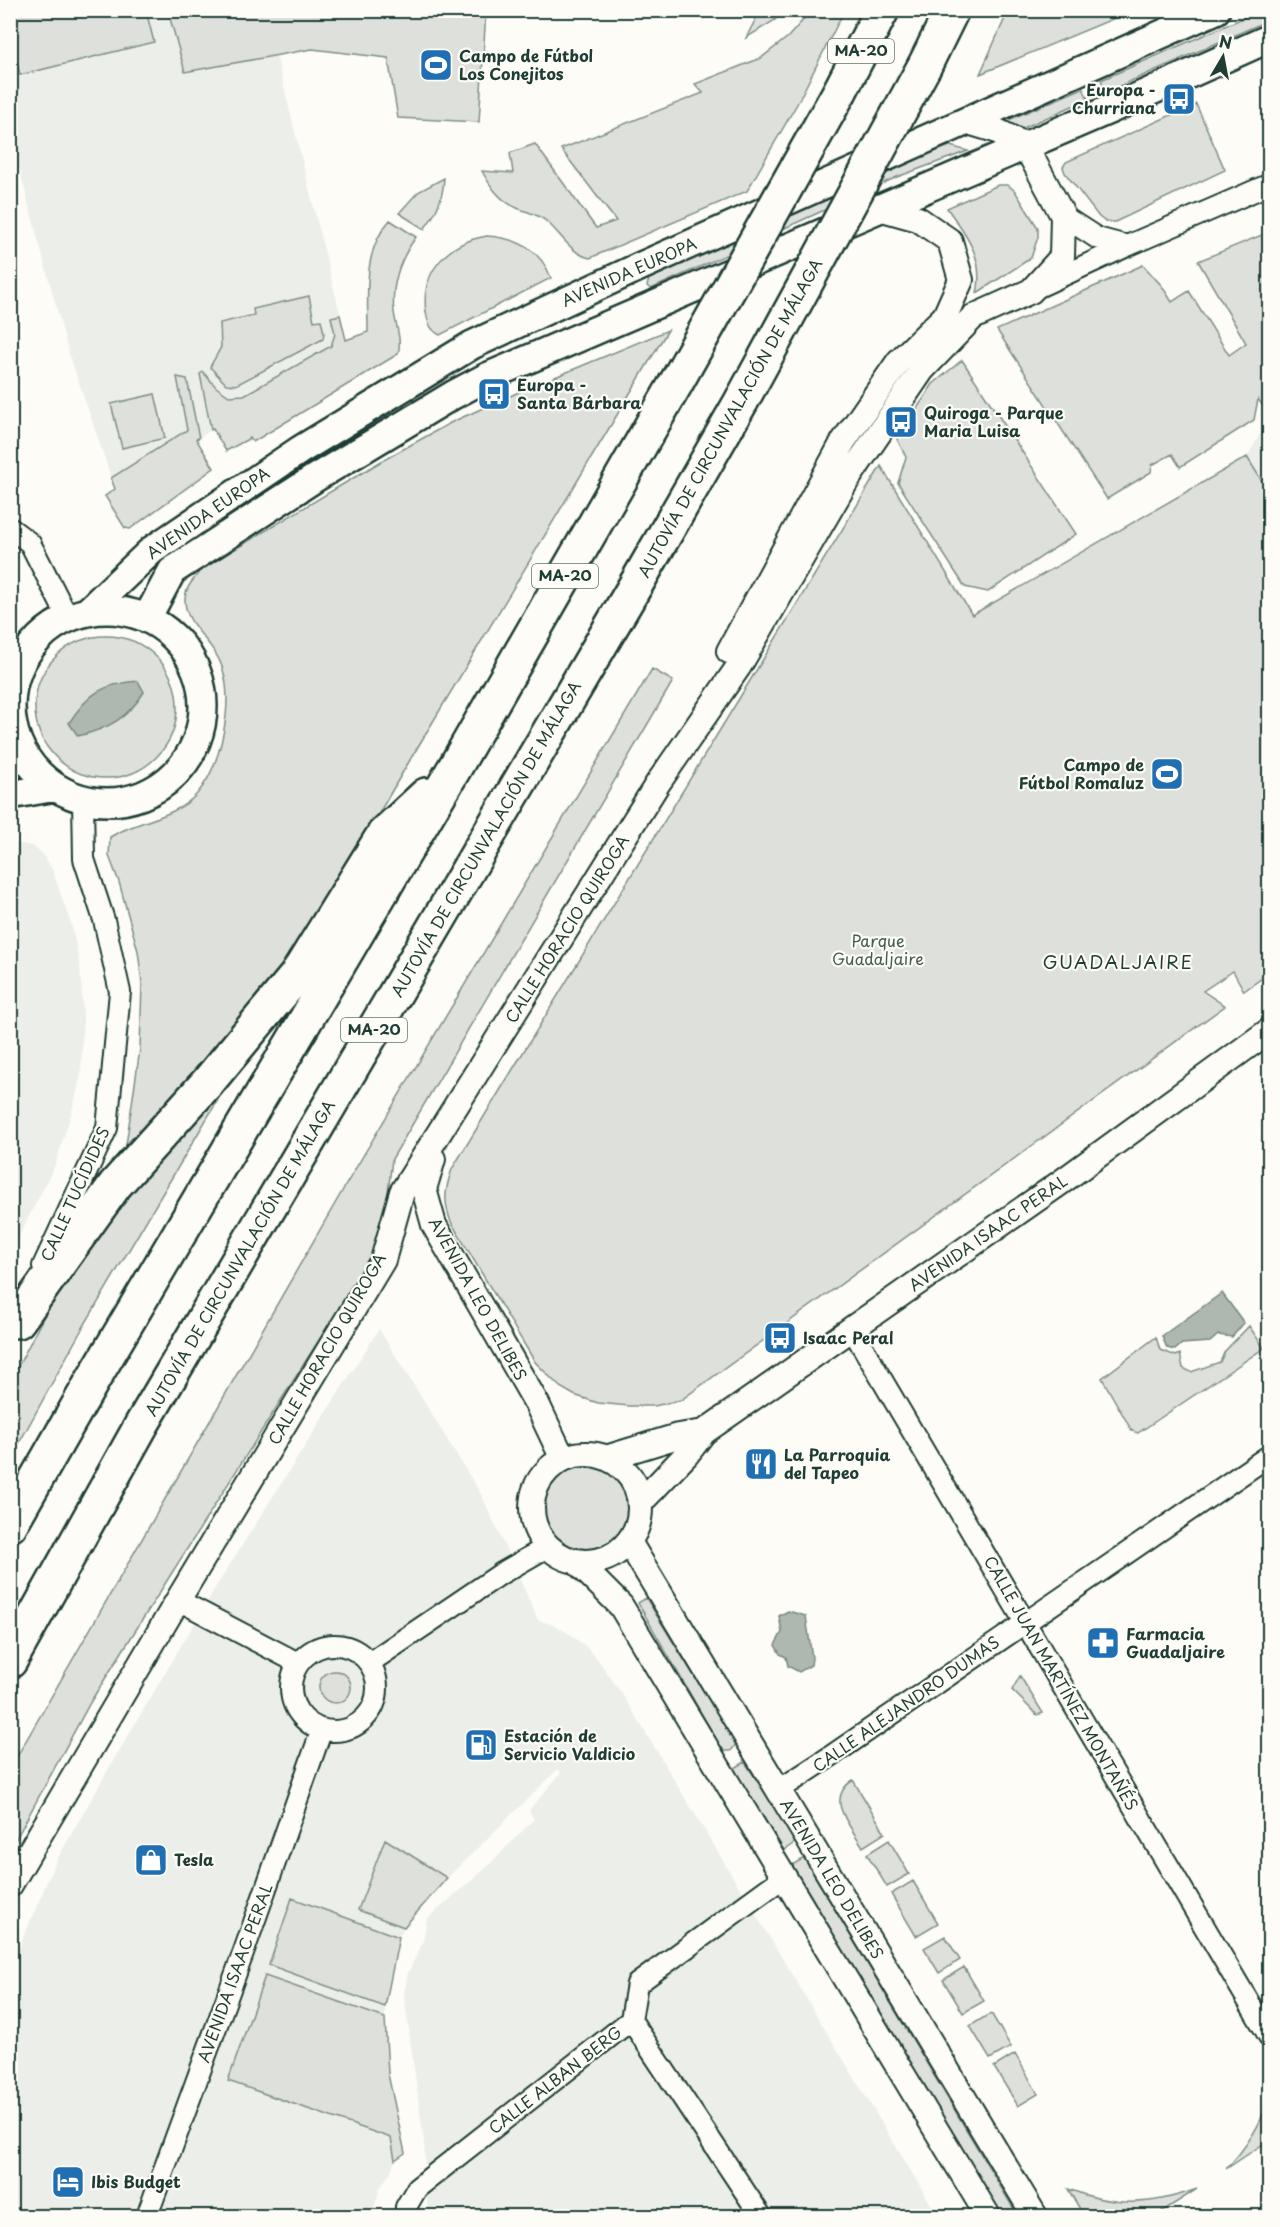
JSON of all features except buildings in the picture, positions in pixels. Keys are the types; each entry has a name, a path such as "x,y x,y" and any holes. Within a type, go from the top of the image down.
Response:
{"highway":[{"name":"MA-20","path":"10,1525 94,1378 454,769 676,383 840,91 882,10"},
{"name":"AUTOVÍA DE CIRCUNVALACIÓN DE MÁLAGA","path":"10,1661 142,1424 742,400 925,65 952,10"},
{"path":"14,1328 115,1185 208,1082 296,976 384,834 454,769"}],"main road":[{"name":"AVENIDA EUROPA","path":"77,615 152,550 300,450 462,350 639,267 1216,10"},
{"name":"AVENIDA EUROPA","path":"147,618 171,572 315,478 487,377 1139,97 1269,38"},
{"path":"118,610 147,618 168,631 186,650 198,673 204,707 197,741 179,771 151,792 118,802 83,799 56,787 30,762 12,732 11,708 14,682 25,655 43,634 77,615 118,610"},
{"path":"10,795 56,787"}],"street":[{"path":"965,122 995,130 1025,145"},
{"name":"CALLE HORACIO QUIROGA","path":"1025,145 1063,216 1097,238 1127,246"},
{"path":"1127,246 1269,184"},
{"name":"CALLE HORACIO QUIROGA","path":"658,783 843,442 899,361 945,316 961,280 950,241 918,219 879,208"},
{"name":"CALLE HORACIO QUIROGA","path":"1031,291 1062,257 1063,216"},
{"name":"CALLE HORACIO QUIROGA","path":"10,1885 383,1260 402,1192 658,783 739,666 847,480 922,369 973,317 1127,246"},
{"path":"10,528 30,543 77,615"},
{"name":"CALLE TUCÍDIDES","path":"14,1328 108,1128 120,992 104,921 84,858 83,799"},
{"name":"AVENIDA ISAAC PERAL","path":"640,1503 687,1454 704,1432 1267,1038"},
{"name":"AVENIDA LEO DELIBES","path":"440,1133 424,1189 434,1225 537,1404 563,1459"},
{"name":"CALLE JUAN MARTÍNEZ MONTAÑÉS","path":"852,1329 1269,2038"},
{"name":"AVENIDA ISAAC PERAL","path":"606,1458 678,1437 704,1432"},
{"path":"591,1454 606,1458 619,1465 636,1488 640,1503 636,1530 629,1542 618,1552 605,1559 591,1562 576,1561 561,1556 547,1547 537,1533 532,1516 532,1499 538,1482 549,1468 563,1459 591,1454"},
{"name":"CALLE ALEJANDRO DUMAS","path":"779,1790 1269,1455"},
{"name":"AVENIDA LEO DELIBES","path":"629,1542 1035,2217"},
{"path":"369,1663 502,1573 547,1547"},
{"path":"576,1561 621,1606 988,2217"},
{"path":"178,1600 298,1664"},
{"path":"333,1644 359,1653 369,1663 375,1675 377,1689 375,1702 368,1714 352,1727 332,1731 322,1729 309,1724 300,1714 293,1702 290,1689 292,1675 308,1653 333,1644"},
{"name":"AVENIDA ISAAC PERAL","path":"147,2217 322,1729"},
{"name":"CALLE ALBAN BERG","path":"405,2217 406,2207 417,2188 631,2020 637,1984 784,1878"},
{"path":"631,2020 761,2217"}],"shaded area":[{"path":"10,11 168,11 185,72 276,55 348,346 115,489 67,347 11,138"},
{"path":"1269,419 1270,494 1247,457"},
{"path":"138,681 144,692 124,716 99,730 78,736 69,723 90,697 115,685"},
{"path":"10,842 32,846 42,853 52,869 72,927 80,966 83,1016 81,1074 73,1108 55,1165 11,1252"},
{"path":"1222,1293 1244,1323 1232,1337 1218,1335 1210,1342 1182,1344 1175,1350 1167,1348 1162,1336"},
{"path":"379,1329 482,1496 538,1620 556,1626 585,1646 599,1661 624,1697 938,2216 428,2216 424,2141 404,1994 408,1973 423,1941 427,1919 484,1870 534,1819 529,1810 561,1773 558,1769 447,1878 404,1927 399,1937 385,2007 385,2018 388,2074 405,2153 395,2160 380,2188 372,2216 11,2216 11,1967 55,1863 109,1768 217,1585"},
{"path":"788,1611 806,1616 812,1658 811,1665 799,1672 788,1666 786,1657 780,1654 775,1645 782,1632 779,1616"}],"green space":[{"path":"1015,10 1132,11 980,74 1006,16"},
{"path":"10,11 146,11 154,42 20,75 11,37"},
{"name":"Campo de Fútbol Los Conejitos","path":"168,11 486,11 479,122 398,118 388,58 312,49 185,72"},
{"path":"760,11 783,11 775,20 746,38"},
{"path":"811,11 844,11 797,104 747,191 590,258 572,248 544,219 505,201 482,171 513,173 510,153 535,144 596,228 616,221 561,149 703,93 695,84 761,58 788,37"},
{"path":"1259,11 1269,11 1269,20 1106,92 1101,80"},
{"path":"1083,88 1088,99 1021,129 1006,121"},
{"path":"1196,104 1225,170 1115,222 1106,222 1099,217 1065,173 1063,167 1066,162"},
{"path":"950,146 968,151 897,177 651,289 647,286 649,279 905,162"},
{"path":"444,178 438,205 424,229 399,213 418,192"},
{"path":"998,185 1008,185 1015,191 1038,228 1038,237 1031,258 977,293 979,280 976,258 967,238 947,208"},
{"path":"390,220 416,237 405,254 395,282 393,302 399,338 398,354 253,442 250,438 226,451 213,429 211,430 200,374 203,372 216,387 229,396 244,395 331,346 335,334 331,317 340,315 346,340 368,332 368,273 375,245"},
{"path":"1269,232 1269,415 1258,399 1254,420 1180,467 1172,454 1152,465 1151,472 1107,499 997,330 1143,265 1162,286 1172,302 1189,291 1229,355 1246,343 1198,261"},
{"path":"487,236 508,239 527,247 541,260 551,278 440,335 430,326 426,312 425,297 433,272 449,252 473,239"},
{"path":"309,296 314,321 321,320 323,339 236,385 226,384 210,367 221,347 220,323 254,315 253,309"},
{"path":"668,330 404,770 300,950 249,1015 126,1145 140,1049 142,983 138,951 119,882 109,856 110,837 187,803 205,783 219,750 226,714 225,679 217,656 194,626 186,609 185,595 190,583 202,569 380,462 452,422"},
{"path":"962,360 1076,534 988,592 965,587 898,483 906,457 897,439 933,384"},
{"path":"177,377 187,379 199,438 196,439 214,468 130,529 125,528 105,496 115,489 111,478 187,430"},
{"path":"155,394 165,438 122,448 111,404"},
{"name":"Parque Guadaljaire","path":"1247,457 1270,494 1269,973 1244,991 1233,971 1203,991 1225,1006 681,1400 654,1406 598,1403 574,1395 560,1387 535,1362 451,1222 446,1195 452,1169 881,466 972,615"},
{"path":"106,636 133,641 156,657 172,680 177,707 172,734 156,757 133,773 106,778 79,773 56,757 40,734 35,707 40,680 56,657 79,641"},
{"path":"652,669 673,681 392,1159 386,1210 377,1248 91,1701 11,1848 11,1769 16,1758 344,1188"},
{"path":"221,1087 225,1088 78,1336 11,1458 11,1380 45,1314 106,1209"},
{"path":"1249,1326 1264,1348 1138,1433 1132,1431 1102,1378 1156,1337 1160,1350 1176,1356 1180,1354 1183,1368 1191,1372 1220,1362 1225,1351"},
{"path":"584,1465 608,1472 620,1484 627,1508 620,1532 608,1544 584,1551 560,1544 548,1532 541,1508 548,1484 560,1472"},
{"path":"646,1598 736,1744 731,1751 723,1751 638,1603"},
{"path":"335,1671 346,1676 351,1687 346,1698 335,1703 324,1698 319,1687 324,1676"},
{"path":"1020,1676 1043,1713 1037,1715 1012,1690"},
{"path":"745,1762 796,1842 784,1850 733,1769"},
{"path":"853,1780 885,1833 863,1847 846,1821 840,1804 840,1795"},
{"path":"385,1839 447,1878 404,1927 358,1910"},
{"path":"889,1840 909,1874 887,1887 867,1854"},
{"path":"804,1858 1018,2216 1002,2216 792,1865"},
{"path":"913,1881 938,1923 916,1936 891,1894"},
{"path":"292,1898 399,1937 385,2007 269,1965"},
{"path":"945,1936 960,1960 939,1973 924,1948"},
{"path":"964,1967 984,2001 963,2013 943,1980"},
{"path":"265,1976 385,2018 388,2074 405,2153 395,2160 391,2138 228,2081"},
{"path":"991,2013 1011,2047 990,2059 970,2026"},
{"path":"1015,2054 1038,2094 1018,2106 994,2067"},
{"path":"1269,2099 1269,2140 1226,2169 1252,2137"},
{"path":"1068,2189 1101,2199 1132,2202 1163,2199 1197,2189 1155,2216 1084,2216"}],"place":[{"name":"Campo de Fútbol Los Conejitos","path":"436,65"},
{"name":"Europa - Churriana","path":"1179,99"},
{"name":"Europa - Santa Bárbara","path":"494,394"},
{"name":"Quiroga - Parque Maria Luisa","path":"901,422"},
{"name":"Campo de Fútbol Romaluz","path":"1167,774"},
{"name":"Isaac Peral","path":"780,1338"},
{"name":"La Parroquia del Tapeo","path":"761,1464"},
{"name":"Farmacia Guadaljaire","path":"1103,1643"},
{"name":"Estación de Servicio Valdicio","path":"481,1745"},
{"name":"Tesla","path":"151,1860"},
{"name":"Ibis Budget","path":"68,2182"}],"district":[{"name":"GUADALJAIRE","path":"1118,963"}]}
